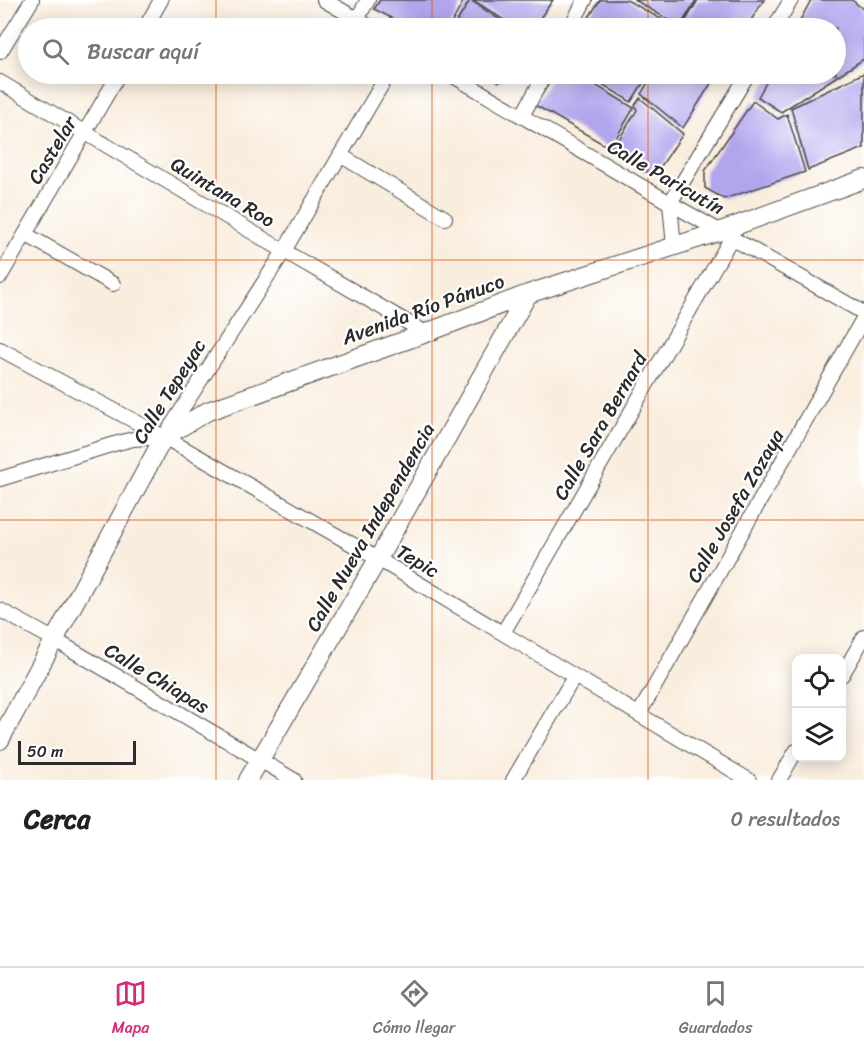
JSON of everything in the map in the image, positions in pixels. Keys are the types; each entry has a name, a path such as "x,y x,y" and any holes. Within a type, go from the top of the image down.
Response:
{"street":[{"path":"21,18 32,0"},
{"path":"151,18 161,0"},
{"path":"324,0 355,18"},
{"path":"358,18 368,0"},
{"path":"575,18 585,0"},
{"path":"780,18 791,0"},
{"path":"0,52 18,23"},
{"name":"Quintana Roo","path":"0,82 426,333"},
{"name":"Castelar","path":"0,277 113,84"},
{"name":"Calle Tepeyac","path":"0,740 164,437 284,251 382,84"},
{"name":"Calle Paricutín","path":"467,84 864,315"},
{"path":"522,116 540,84"},
{"path":"674,247 670,203 742,84"},
{"path":"340,155 445,218"},
{"name":"Avenida Río Pánuco","path":"0,479 133,439 164,437 208,411 528,294 674,247 726,234 864,179"},
{"path":"25,234 112,284"},
{"name":"Calle Sara Bernard","path":"503,633 726,234"},
{"name":"Calle Nueva Independencia","path":"248,780 378,560 528,294"},
{"name":"Calle Josefa Zozaya","path":"639,714 864,315"},
{"name":"Tepic","path":"0,349 164,437 378,560 748,780"},
{"name":"Calle Chiapas","path":"0,610 294,780"},
{"path":"846,668 864,638"},
{"path":"513,780 574,677"},
{"path":"779,780 792,758"}],"building":[{"path":"380,0 464,0 454,18 392,18 374,9"},
{"path":"470,0 497,18 459,18"},
{"path":"473,0 553,0 540,18 501,18"},
{"path":"600,0 627,0 659,18 588,18"},
{"path":"635,0 696,0 685,18 665,18"},
{"path":"698,0 764,0 752,18 687,18"},
{"path":"811,0 852,0 864,10 864,59 846,70 846,18 801,18"},
{"path":"864,73 864,148 808,170 791,108 841,84 846,84 846,82"},
{"path":"549,84 594,84 634,108 610,148 535,105"},
{"path":"602,84 643,84 631,102"},
{"path":"647,84 711,84 683,128 641,94"},
{"path":"765,84 825,84 781,112 758,97"},
{"path":"640,98 683,134 659,169 654,172 643,171 613,149 637,110 635,105"},
{"path":"753,101 778,119 787,114 805,172 724,199 705,188 705,171"}]}
